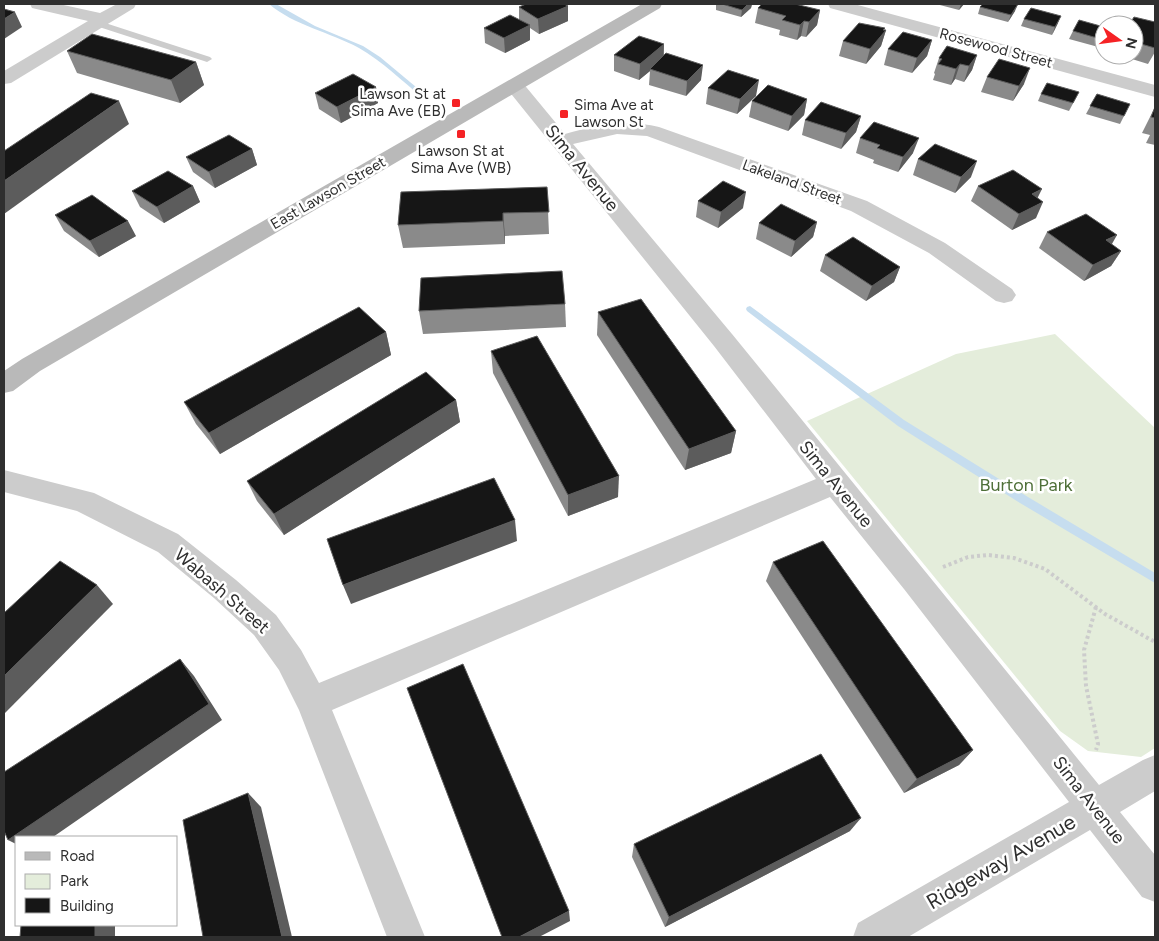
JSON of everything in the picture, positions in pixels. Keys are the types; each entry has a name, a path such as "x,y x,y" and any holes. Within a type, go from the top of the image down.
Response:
{"street":[{"path":"38,4 99,21"},
{"path":"4,78 128,4"},
{"name":"East Lawson Street","path":"4,384 153,294 654,4"},
{"name":"Rosewood Street","path":"836,4 1155,91"},
{"name":"Sima Avenue","path":"514,86 723,340 1155,884"},
{"name":"Lakeland Street","path":"561,141 612,128 626,127 652,131 859,206 937,248 1004,295"},
{"name":"Wabash Street","path":"4,481 84,501 168,544 225,589 265,625 290,660 312,702 362,822 406,937"},
{"path":"312,702 835,483"},
{"name":"Ridgeway Avenue","path":"872,937 1155,772"}],"lane":[{"path":"99,21 207,59"}],"path":[{"path":"942,568 968,557 988,555 1014,558 1045,569 1096,608 1136,634 1155,642"},
{"path":"1096,608 1084,650 1086,686 1098,744 1096,750"}],"green space":[{"name":"Burton Park","path":"1055,334 1155,428 1155,748 1141,757 1088,751 1060,731 807,421 956,354"}],"building":[{"path":"526,4 564,4 568,6 538,19 519,7"},
{"path":"722,4 748,4 742,10"},
{"path":"762,4 795,4 820,10 809,22 804,21 800,25 782,20 786,16 758,8"},
{"path":"983,4 1018,4 1011,15 980,7"},
{"path":"1031,8 1061,16 1055,27 1024,19"},
{"path":"4,9 15,12 4,19"},
{"path":"510,15 530,25 504,38 484,28"},
{"path":"1144,19 1155,22 1155,48 1144,45"},
{"path":"1079,20 1094,24 1094,37 1073,31"},
{"path":"859,23 885,28 883,30 886,30 870,49 843,41"},
{"path":"903,32 932,40 917,58 888,49"},
{"path":"92,34 196,62 171,80 67,51"},
{"path":"639,36 664,44 640,64 614,55"},
{"path":"947,46 977,55 969,66 960,64 956,69 938,64 942,59 939,58"},
{"path":"666,53 703,65 687,81 650,69"},
{"path":"999,59 1030,68 1019,86 987,77"},
{"path":"728,70 759,80 740,99 708,88"},
{"path":"353,74 376,87 337,107 315,93"},
{"path":"1047,83 1079,92 1073,103 1041,94"},
{"path":"768,85 807,99 792,116 752,101"},
{"path":"91,93 119,101 4,181 4,151"},
{"path":"1097,94 1130,104 1124,116 1090,106"},
{"path":"821,102 861,116 846,133 805,120"},
{"path":"1155,107 1155,118 1151,117"},
{"path":"874,122 919,138 903,157 877,148 880,145 860,138"},
{"path":"229,135 252,149 209,172 186,157"},
{"path":"935,144 977,161 961,177 918,159"},
{"path":"1013,170 1042,189 1032,194 1043,202 1019,214 978,186"},
{"path":"168,171 193,186 157,207 132,191"},
{"path":"723,181 746,192 721,212 698,201"},
{"path":"547,187 549,212 503,213 503,221 398,225 401,192"},
{"path":"92,195 128,221 90,241 55,215"},
{"path":"781,204 817,222 795,241 759,223"},
{"path":"1086,214 1117,235 1106,240 1121,251 1093,265 1047,232"},
{"path":"853,237 900,267 872,286 825,255"},
{"path":"562,271 565,304 419,311 421,278"},
{"path":"641,299 736,431 689,449 598,312"},
{"path":"359,307 386,332 209,433 184,402"},
{"path":"537,336 619,476 568,495 491,351"},
{"path":"426,372 456,400 274,514 247,481"},
{"path":"494,478 515,520 343,585 327,539"},
{"path":"823,541 973,750 917,779 773,562"},
{"path":"60,561 97,585 4,676 4,613"},
{"path":"180,659 209,704 8,840 4,831 4,772"},
{"path":"463,664 569,911 519,937 502,937 407,688"},
{"path":"821,754 861,818 669,917 634,844"},
{"path":"248,793 282,937 203,937 183,820"},
{"path":"21,926 95,926 95,937 20,937"}],"waterway":[{"path":"272,4 313,27 361,47 378,58 425,97"},
{"path":"750,309 901,423 1024,500 1155,578"}],"place":[{"name":"Lawson St at Sima Ave (EB)","path":"456,103"},
{"name":"Sima Ave at Lawson St","path":"564,114"},
{"name":"Lawson St at Sima Ave (WB)","path":"461,134"}]}
